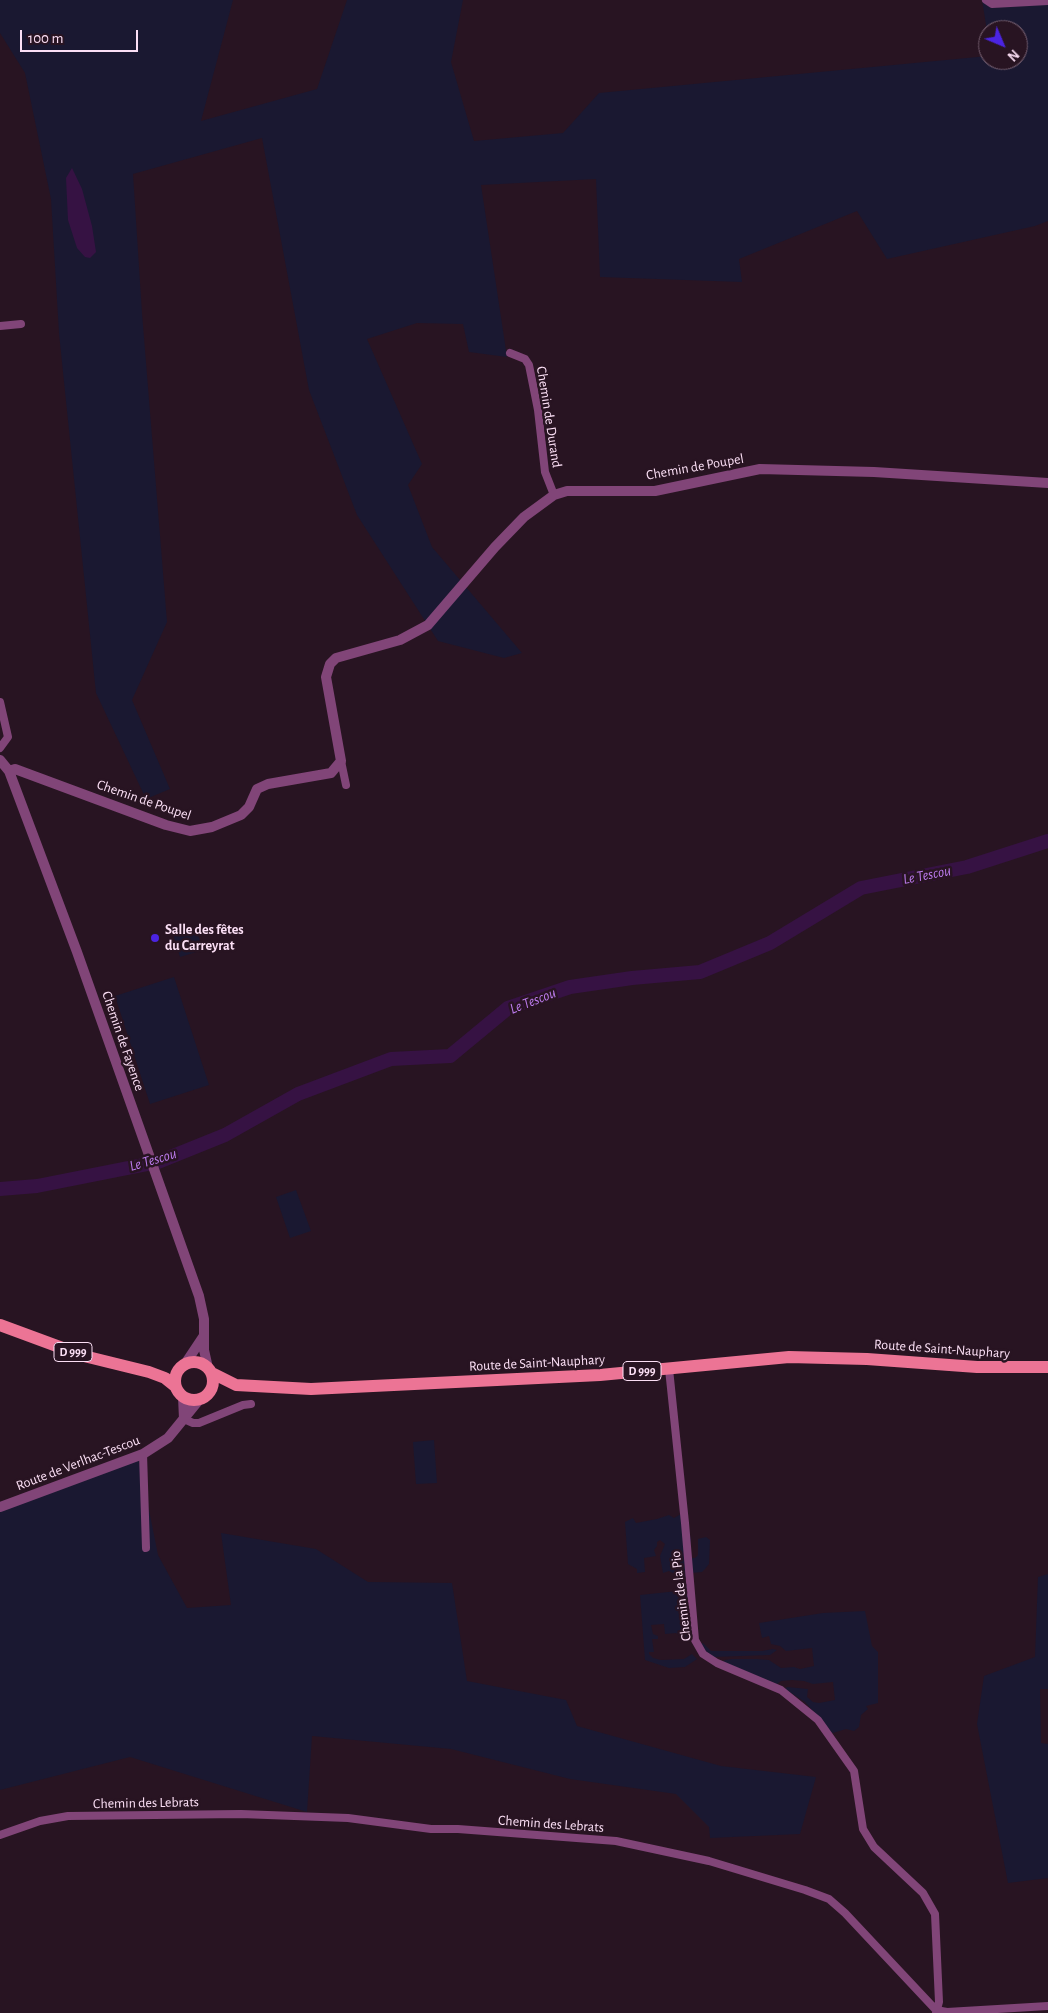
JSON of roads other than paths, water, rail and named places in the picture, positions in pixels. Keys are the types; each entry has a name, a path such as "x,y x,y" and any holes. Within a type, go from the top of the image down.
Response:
{"main road":[{"name":"D 999","path":"0,1325 84,1356 149,1372 165,1378 176,1386"},
{"name":"Route de Saint-Nauphary","path":"210,1392 236,1385 311,1389 600,1375 789,1357 862,1359 977,1367 1048,1367"},
{"path":"198,1362 210,1370 214,1382 210,1392 199,1400 183,1397 176,1386 176,1375 184,1365 198,1362"},
{"name":"D 999","path":"149,1372 165,1371 184,1365"},
{"name":"Route de Saint-Nauphary","path":"210,1370 236,1385"}],"street":[{"path":"986,0 992,4 1048,1"},
{"path":"0,326 21,324"},
{"name":"Chemin de Durand","path":"510,353 524,359 529,364 538,410 545,472 554,495"},
{"name":"Chemin de Poupel","path":"346,785 326,677 330,664 336,658 400,640 428,625 518,523 554,495 567,491 655,491 760,469 874,472 1048,483"},
{"path":"0,702 8,736 0,748"},
{"name":"Chemin de Fayence","path":"0,760 9,771 77,952 199,1296 204,1319 203,1336 210,1370"},
{"name":"Chemin de Poupel","path":"9,771 15,769 166,825 194,831 241,815 249,807 258,789 263,786 282,780 331,773 341,761"},
{"path":"184,1365 197,1348 203,1336"},
{"name":"Chemin de la Pio","path":"668,1369 696,1640 703,1654 718,1663 781,1690 818,1720 854,1771 863,1829 874,1847 923,1893 934,1914 939,2002 936,2011"},
{"path":"183,1397 184,1419 193,1424 242,1405 251,1404"},
{"name":"Route de Verlhac-Tescou","path":"0,1507 143,1454 168,1438 199,1400"},
{"path":"143,1454 146,1548"},
{"name":"Chemin des Lebrats","path":"0,1835 40,1821 68,1816 241,1814 348,1818 431,1829 458,1829 616,1841 710,1861 806,1890 829,1899 845,1913 936,2011"},
{"path":"936,2011 1048,2006"}],"waterway":[{"name":"Le Tescou","path":"0,1189 37,1186 158,1162 225,1135 298,1094 391,1059 450,1056 508,1008 570,987 632,978 700,972 770,943 861,888 967,867 1048,841"}],"place":[{"name":"Salle des fêtes du Carreyrat","path":"155,938"}]}
